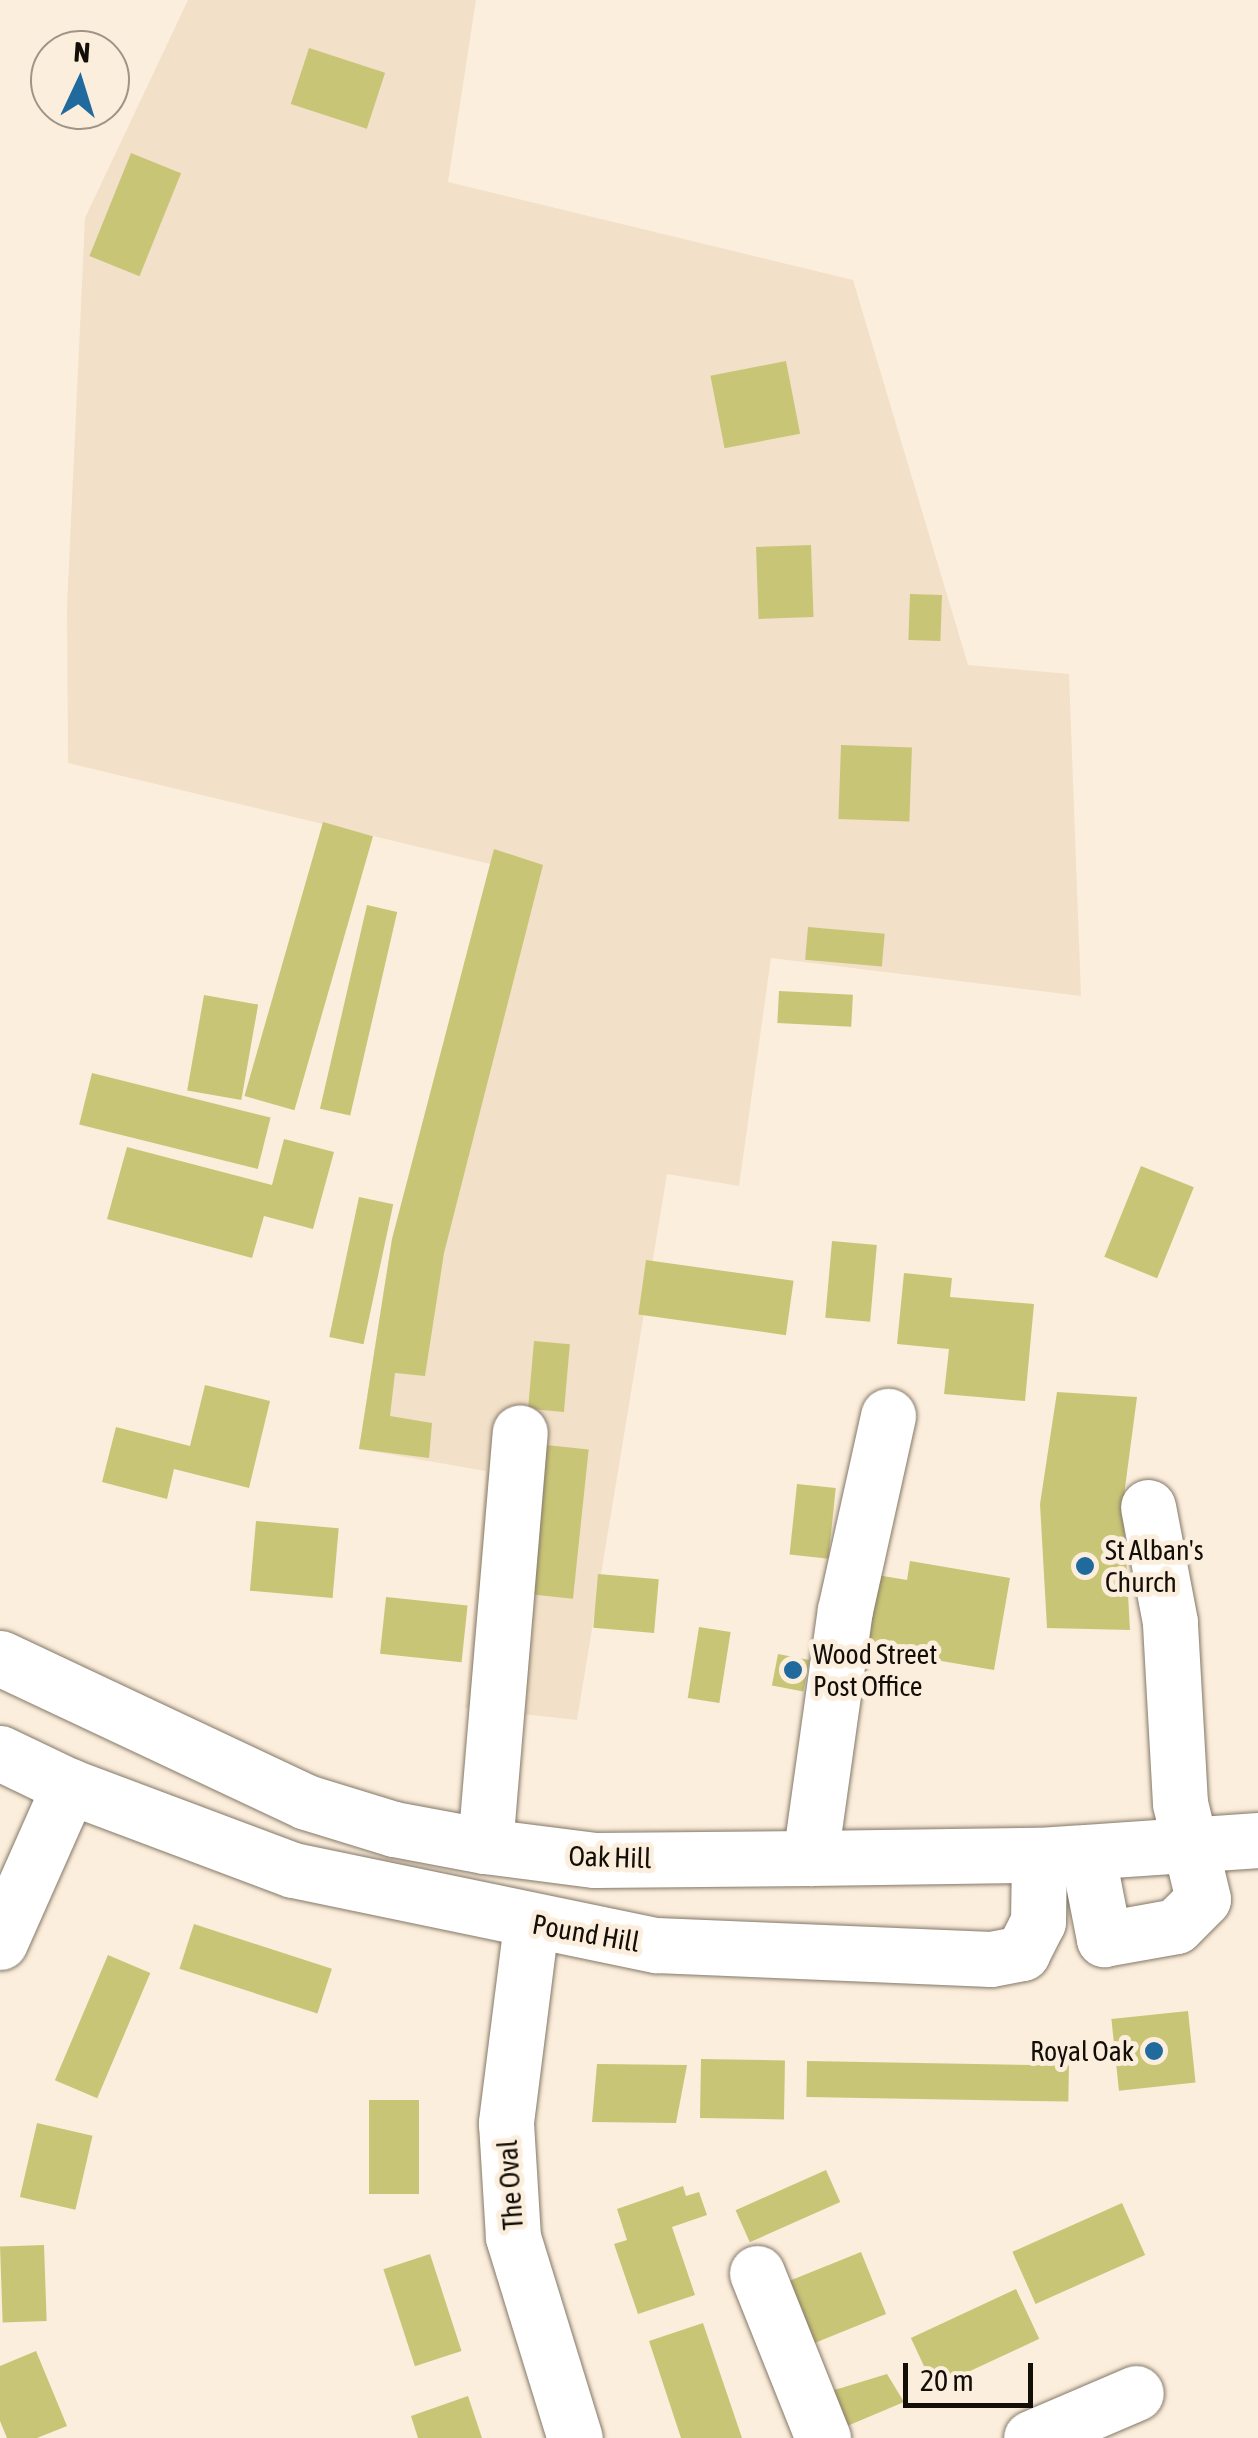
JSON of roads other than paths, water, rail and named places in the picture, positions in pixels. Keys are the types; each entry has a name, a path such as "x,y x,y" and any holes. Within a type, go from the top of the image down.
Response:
{"street":[{"path":"810,1858 845,1610 888,1416"},
{"path":"485,1846 520,1432"},
{"path":"1063,1853 1104,1938 1176,1926 1203,1900 1194,1846 1180,1804 1170,1622 1148,1506"},
{"name":"Oak Hill","path":"0,1658 306,1802 394,1829 485,1846 596,1860 1063,1853 1258,1840"},
{"name":"Pound Hill","path":"0,1753 68,1786 293,1870 531,1924 656,1946 991,1960 1022,1953 1038,1922 1063,1853"},
{"path":"0,1942 68,1786"},
{"name":"The Oval","path":"531,1924 506,2123 512,2237 575,2438"},
{"path":"757,2273 823,2438"},
{"path":"1031,2438 1136,2396"}],"place":[{"name":"St Alban's Church","path":"1085,1566"},
{"name":"Wood Street Post Office","path":"793,1670"},
{"name":"Royal Oak","path":"1154,2051"}]}
